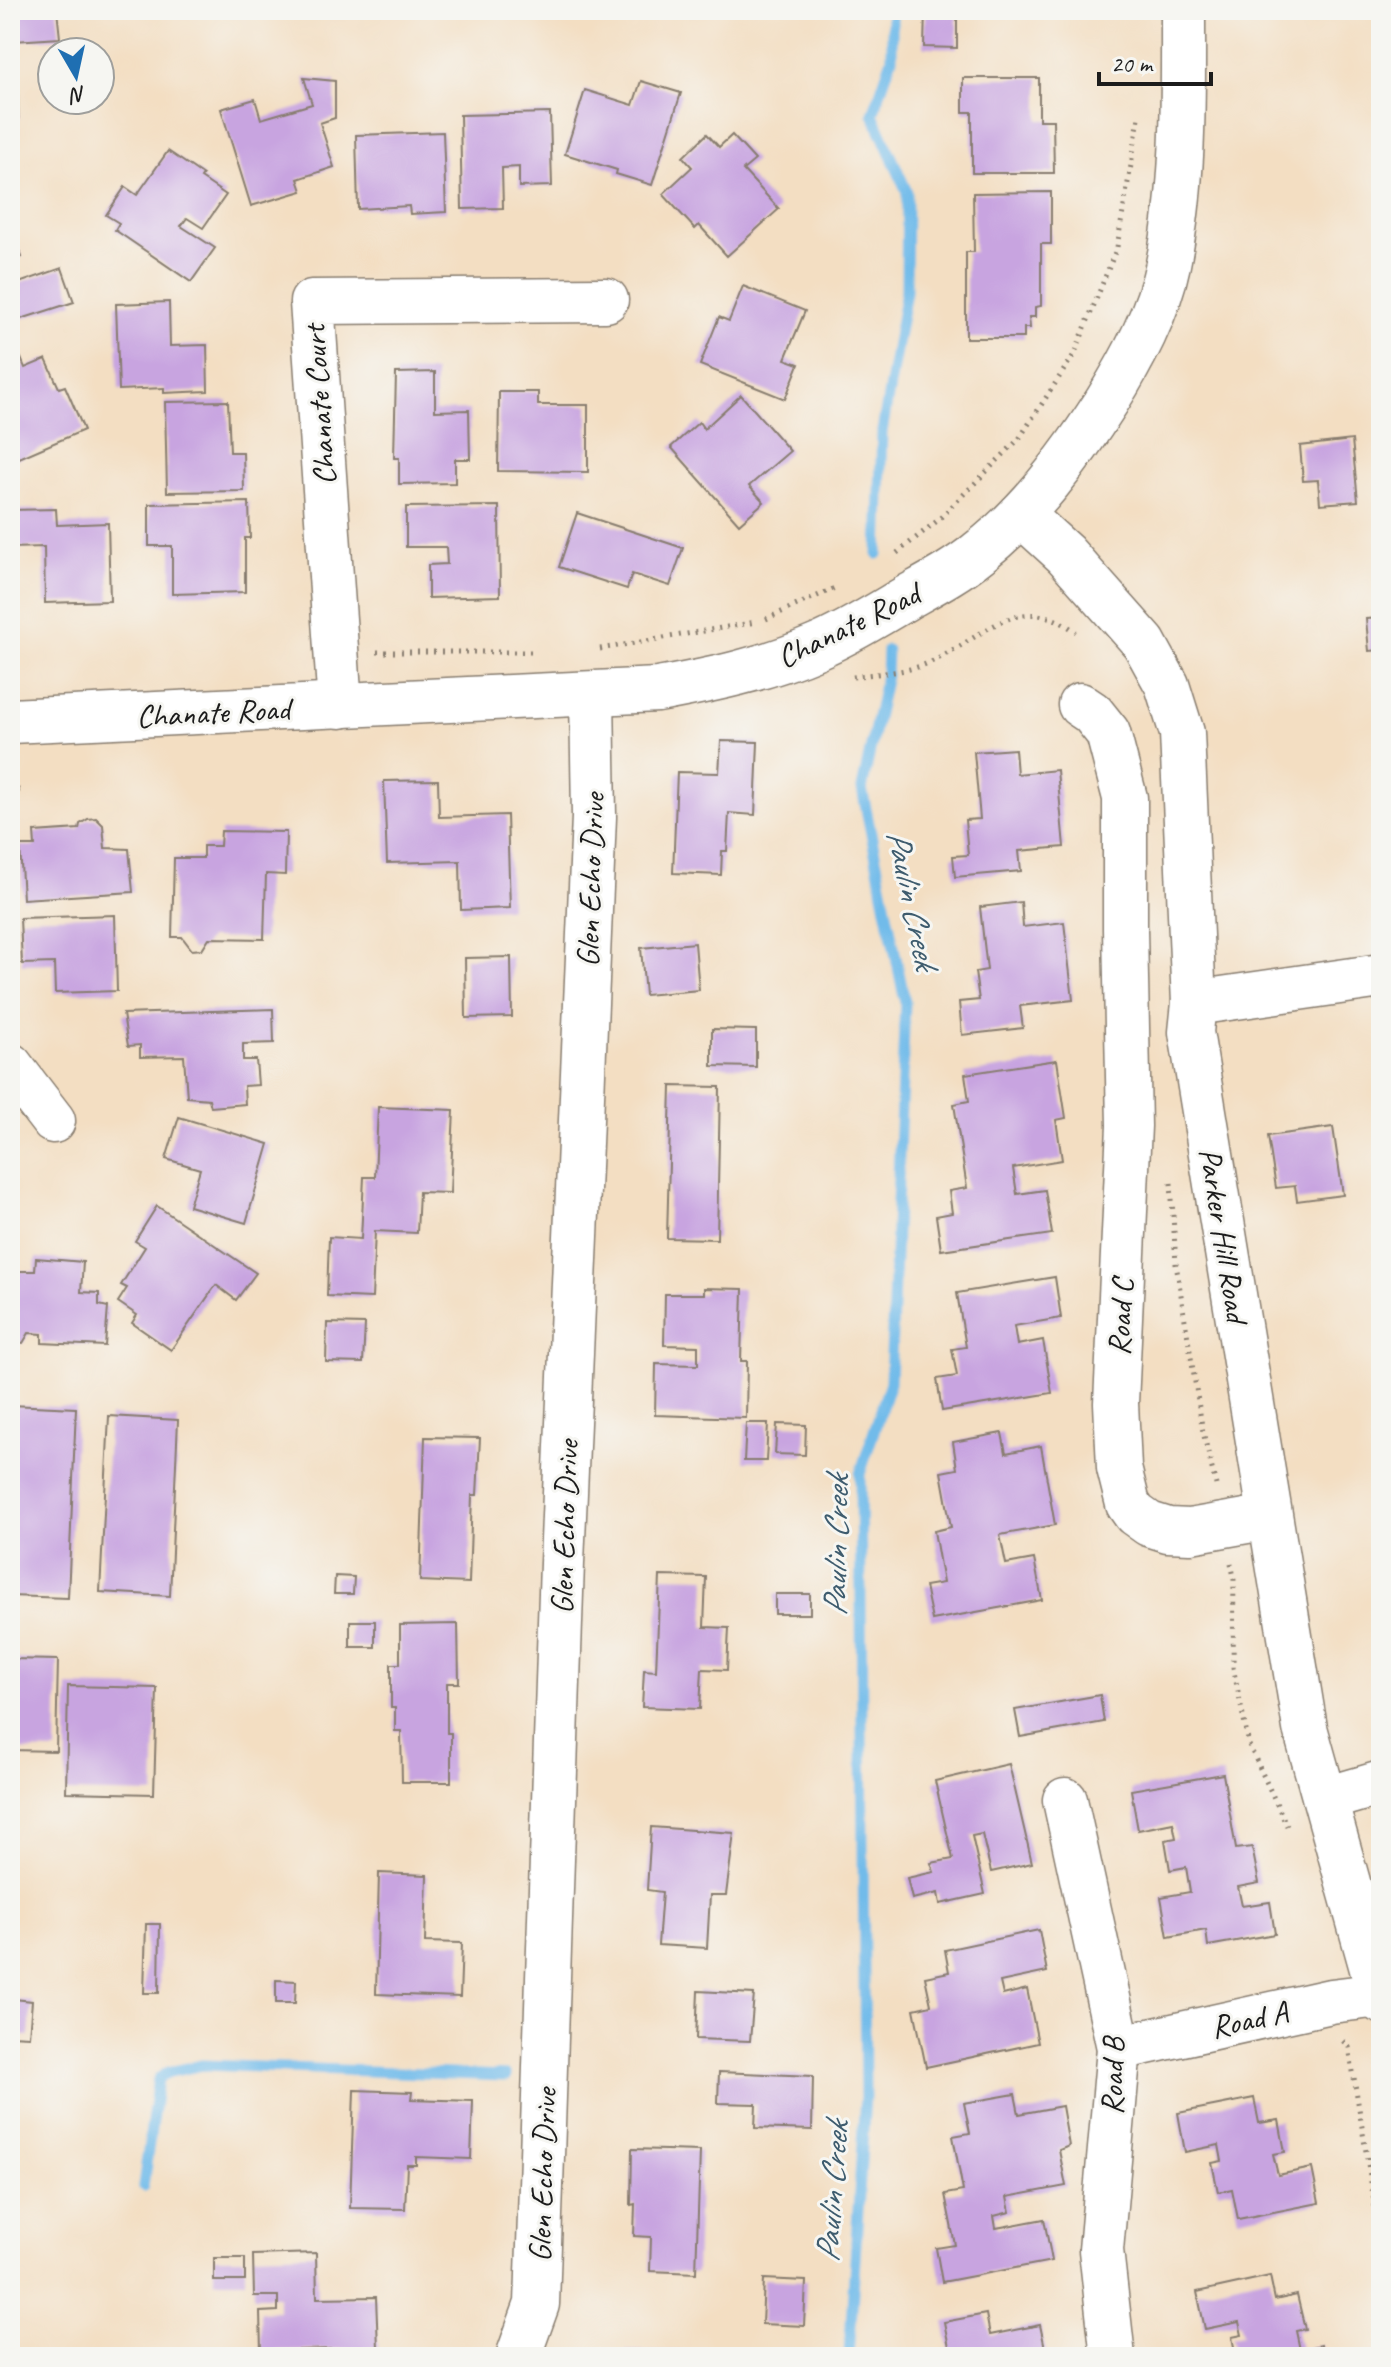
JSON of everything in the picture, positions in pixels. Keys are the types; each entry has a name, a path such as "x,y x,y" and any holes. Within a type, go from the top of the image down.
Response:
{"street":[{"name":"Chanate Road","path":"10,721 658,690 719,679 816,647 959,568 1021,514 1083,439 1128,367 1150,321 1168,265 1179,186 1183,10"},
{"name":"Chanate Court","path":"340,706 312,302 606,300"},
{"name":"Parker Hill Road","path":"1021,514 1065,554 1144,643 1167,685 1182,733 1192,1018 1269,1517 1305,1728 1380,1998"},
{"name":"Glen Echo Drive","path":"518,2357 537,2304 562,1563 594,817 592,694"},
{"path":"1080,705 1092,713 1108,733 1125,798 1128,1040 1192,1018 1381,976"},
{"name":"Road C","path":"1128,1040 1129,1126 1116,1403 1119,1468 1128,1504 1135,1514 1149,1524 1168,1530 1190,1531 1269,1517"},
{"path":"10,1065 53,1121"},
{"path":"1326,1799 1381,1783"},
{"name":"Road B","path":"1065,1800 1119,2048 1101,2250 1113,2357"},
{"name":"Road A","path":"1119,2048 1331,2001 1380,1998"}],"path":[{"path":"886,560 937,521 1019,439 1075,353 1117,247 1140,111"},
{"path":"599,649 760,622 839,587"},
{"path":"376,652 540,652"},
{"path":"846,678 922,666"},
{"path":"10,792 23,789"},
{"path":"1171,1171 1176,1264 1203,1432 1218,1493"},
{"path":"1227,1550 1234,1577 1233,1667 1249,1745 1289,1831"},
{"path":"1337,2035 1349,2047 1381,2244"}],"building":[{"path":"10,10 57,10 60,36 36,36 36,40 14,41 13,30 10,31"},
{"path":"925,10 957,10 957,48 924,47"},
{"path":"1060,10 1060,17 1005,12"},
{"path":"304,78 335,81 335,118 320,123 334,167 298,179 302,191 251,206 221,109 255,99 261,119 312,104"},
{"path":"963,78 1039,78 1039,120 1053,120 1054,173 972,173 972,112 963,112"},
{"path":"641,81 681,93 652,185 565,154 585,90 633,105"},
{"path":"10,88 18,88 19,178 10,178"},
{"path":"550,113 552,186 519,187 519,167 502,168 503,208 462,209 460,115"},
{"path":"443,132 446,212 410,214 409,206 358,209 356,135"},
{"path":"707,134 719,147 732,135 755,160 743,170 779,209 727,256 699,225 695,229 663,194 692,167 683,157"},
{"path":"168,151 226,195 203,228 187,218 181,226 215,248 191,282 115,230 119,223 106,215 125,187 137,195"},
{"path":"1051,192 1051,244 1041,244 1041,306 1035,307 1035,317 1029,317 1030,328 1024,328 1024,338 966,338 966,252 974,252 973,193"},
{"path":"10,223 22,257 10,261"},
{"path":"62,268 74,302 21,319 10,286"},
{"path":"743,286 805,311 785,359 799,364 785,399 700,365 719,317 729,321"},
{"path":"169,302 170,346 207,345 208,391 164,393 164,388 119,390 116,304"},
{"path":"21,358 25,368 46,359 59,388 65,386 84,430 10,462 10,363"},
{"path":"435,372 435,411 469,410 470,459 455,459 455,483 399,484 399,458 394,458 396,373"},
{"path":"499,392 538,392 538,405 588,405 588,472 498,471"},
{"path":"741,395 790,451 749,486 764,502 739,524 671,447 699,422 704,429"},
{"path":"228,401 230,452 243,452 244,491 167,492 165,402"},
{"path":"1352,440 1358,501 1320,504 1318,480 1303,481 1300,446"},
{"path":"249,502 250,538 245,538 245,592 172,594 172,546 149,546 149,504"},
{"path":"499,506 500,596 428,598 428,565 447,564 446,547 406,547 406,507"},
{"path":"56,509 57,525 108,523 110,601 45,603 44,547 10,548 10,510"},
{"path":"577,513 683,548 670,586 632,574 627,589 559,567"},
{"path":"1381,618 1381,650 1369,651 1366,619"},
{"path":"721,741 758,742 755,815 729,813 727,851 722,851 721,875 673,873 677,772 719,773"},
{"path":"1015,749 1017,774 1057,770 1064,847 1019,851 1021,871 955,877 953,856 968,855 965,820 980,819 974,752"},
{"path":"438,780 439,817 507,815 510,908 461,910 460,861 387,863 384,781"},
{"path":"96,818 103,825 105,848 129,849 133,892 23,899 20,846 35,846 34,832 79,829 80,824"},
{"path":"221,831 286,832 285,875 266,874 264,939 209,938 202,949 192,950 182,937 172,937 174,858 203,858 203,846 220,846"},
{"path":"1021,902 1023,927 1064,922 1073,1000 1020,1006 1023,1028 962,1035 959,1002 979,1000 975,972 987,970 980,907"},
{"path":"115,915 117,991 55,993 54,963 22,964 20,918"},
{"path":"695,943 699,990 645,995 641,948"},
{"path":"511,957 512,1017 466,1018 465,958"},
{"path":"273,1009 274,1043 243,1044 243,1060 256,1060 258,1085 244,1086 245,1104 211,1107 209,1099 187,1097 184,1056 140,1057 140,1045 128,1046 123,1014"},
{"path":"712,1029 756,1030 756,1067 712,1066"},
{"path":"1057,1060 1066,1118 1056,1120 1062,1160 1013,1168 1017,1194 1045,1190 1052,1234 941,1250 936,1216 952,1213 949,1191 967,1188 954,1104 969,1101 965,1074"},
{"path":"671,1086 720,1087 717,1239 667,1238"},
{"path":"378,1107 454,1110 450,1193 419,1192 417,1233 375,1231 372,1298 327,1296 329,1237 361,1239 364,1177 375,1177"},
{"path":"179,1117 269,1144 246,1223 189,1206 200,1169 166,1159"},
{"path":"1333,1127 1343,1195 1297,1201 1295,1186 1276,1188 1268,1136"},
{"path":"157,1206 256,1273 236,1300 216,1285 171,1350 132,1323 137,1315 118,1302 127,1288 121,1285 145,1247 135,1241"},
{"path":"36,1258 83,1262 81,1292 99,1293 99,1305 108,1307 105,1346 42,1343 42,1334 29,1333 23,1343 10,1342 10,1266 15,1266 17,1271 35,1271"},
{"path":"1055,1277 1061,1318 1014,1326 1017,1345 1043,1340 1052,1393 942,1411 937,1379 957,1376 952,1349 966,1347 957,1293"},
{"path":"704,1288 743,1289 741,1361 747,1361 746,1418 655,1415 656,1364 698,1365 698,1346 664,1345 665,1294 704,1294"},
{"path":"327,1323 365,1324 363,1363 326,1362"},
{"path":"10,1405 76,1408 68,1598 10,1596"},
{"path":"109,1416 178,1420 170,1596 100,1592"},
{"path":"746,1423 768,1423 766,1461 744,1461"},
{"path":"777,1424 806,1425 805,1455 775,1454"},
{"path":"1002,1433 1006,1453 1041,1446 1055,1525 1000,1535 1006,1564 1034,1559 1042,1600 932,1620 925,1586 943,1583 934,1531 951,1527 941,1472 957,1469 953,1442"},
{"path":"425,1437 480,1438 477,1495 472,1495 469,1583 420,1581"},
{"path":"335,1576 354,1577 353,1594 334,1594"},
{"path":"660,1576 706,1577 704,1627 729,1628 727,1670 702,1669 700,1709 642,1707 644,1670 656,1671"},
{"path":"775,1594 810,1594 810,1614 775,1614"},
{"path":"350,1621 375,1621 375,1647 350,1647"},
{"path":"458,1624 459,1683 447,1683 451,1782 402,1782 401,1731 395,1731 395,1708 391,1708 391,1664 400,1664 400,1625"},
{"path":"10,1659 58,1660 56,1751 10,1750"},
{"path":"68,1686 157,1688 154,1794 66,1792"},
{"path":"1100,1695 1104,1722 1020,1737 1015,1710"},
{"path":"1009,1764 1032,1863 991,1872 982,1834 972,1836 985,1894 940,1904 938,1893 912,1899 907,1878 934,1872 931,1863 953,1859 935,1781"},
{"path":"1223,1774 1236,1849 1252,1847 1259,1883 1238,1887 1242,1906 1270,1902 1275,1934 1208,1946 1206,1930 1168,1937 1161,1897 1190,1892 1186,1867 1170,1870 1165,1840 1176,1838 1173,1823 1138,1830 1131,1790"},
{"path":"651,1827 734,1833 726,1895 710,1895 707,1948 658,1945 662,1892 647,1890"},
{"path":"379,1873 427,1875 425,1942 462,1943 460,1997 376,1994"},
{"path":"146,1924 160,1924 159,1993 144,1993"},
{"path":"1039,1930 1047,1972 1000,1982 1003,1995 1027,1989 1038,2043 926,2067 914,2009 931,2005 925,1977 949,1972 945,1950"},
{"path":"276,1980 296,1981 295,2003 276,2003"},
{"path":"698,1991 754,1994 750,2041 696,2039"},
{"path":"14,1999 32,2001 29,2036 11,2035"},
{"path":"719,2072 813,2076 812,2130 755,2128 756,2104 718,2103"},
{"path":"354,2090 412,2092 411,2099 473,2101 471,2159 416,2157 416,2165 407,2165 405,2209 350,2208"},
{"path":"1015,2094 1019,2114 1062,2106 1069,2146 1059,2150 1066,2186 1007,2197 1010,2212 994,2216 996,2228 1044,2219 1052,2261 942,2282 936,2248 955,2245 945,2194 963,2191 953,2136 970,2133 964,2103"},
{"path":"1254,2098 1259,2123 1279,2120 1285,2152 1273,2154 1278,2175 1312,2168 1319,2203 1238,2219 1232,2189 1218,2192 1212,2163 1222,2161 1219,2145 1185,2152 1178,2113"},
{"path":"632,2149 700,2151 696,2273 650,2271 651,2237 634,2236"},
{"path":"316,2253 317,2298 376,2297 378,2348 261,2351 260,2312 278,2311 278,2296 254,2296 253,2255"},
{"path":"214,2258 245,2258 245,2281 214,2281"},
{"path":"1270,2276 1275,2300 1297,2295 1305,2329 1296,2331 1300,2350 1321,2345 1324,2357 1236,2357 1232,2337 1242,2335 1239,2322 1205,2329 1197,2292"},
{"path":"764,2279 806,2281 804,2326 762,2324"},
{"path":"986,2314 990,2335 1040,2325 1047,2357 951,2357 944,2322"},
{"path":"626,2351 681,2351 681,2357 626,2357"}],"waterway":[{"name":"Paulin Creek","path":"878,554 882,432 906,291 907,192 873,114 892,58 892,10"},
{"name":"Paulin Creek","path":"849,2357 865,2096 860,1474 890,1382 905,1002 862,789 886,675 887,650"},
{"path":"143,2186 158,2079 169,2072 202,2065 506,2076"}]}
